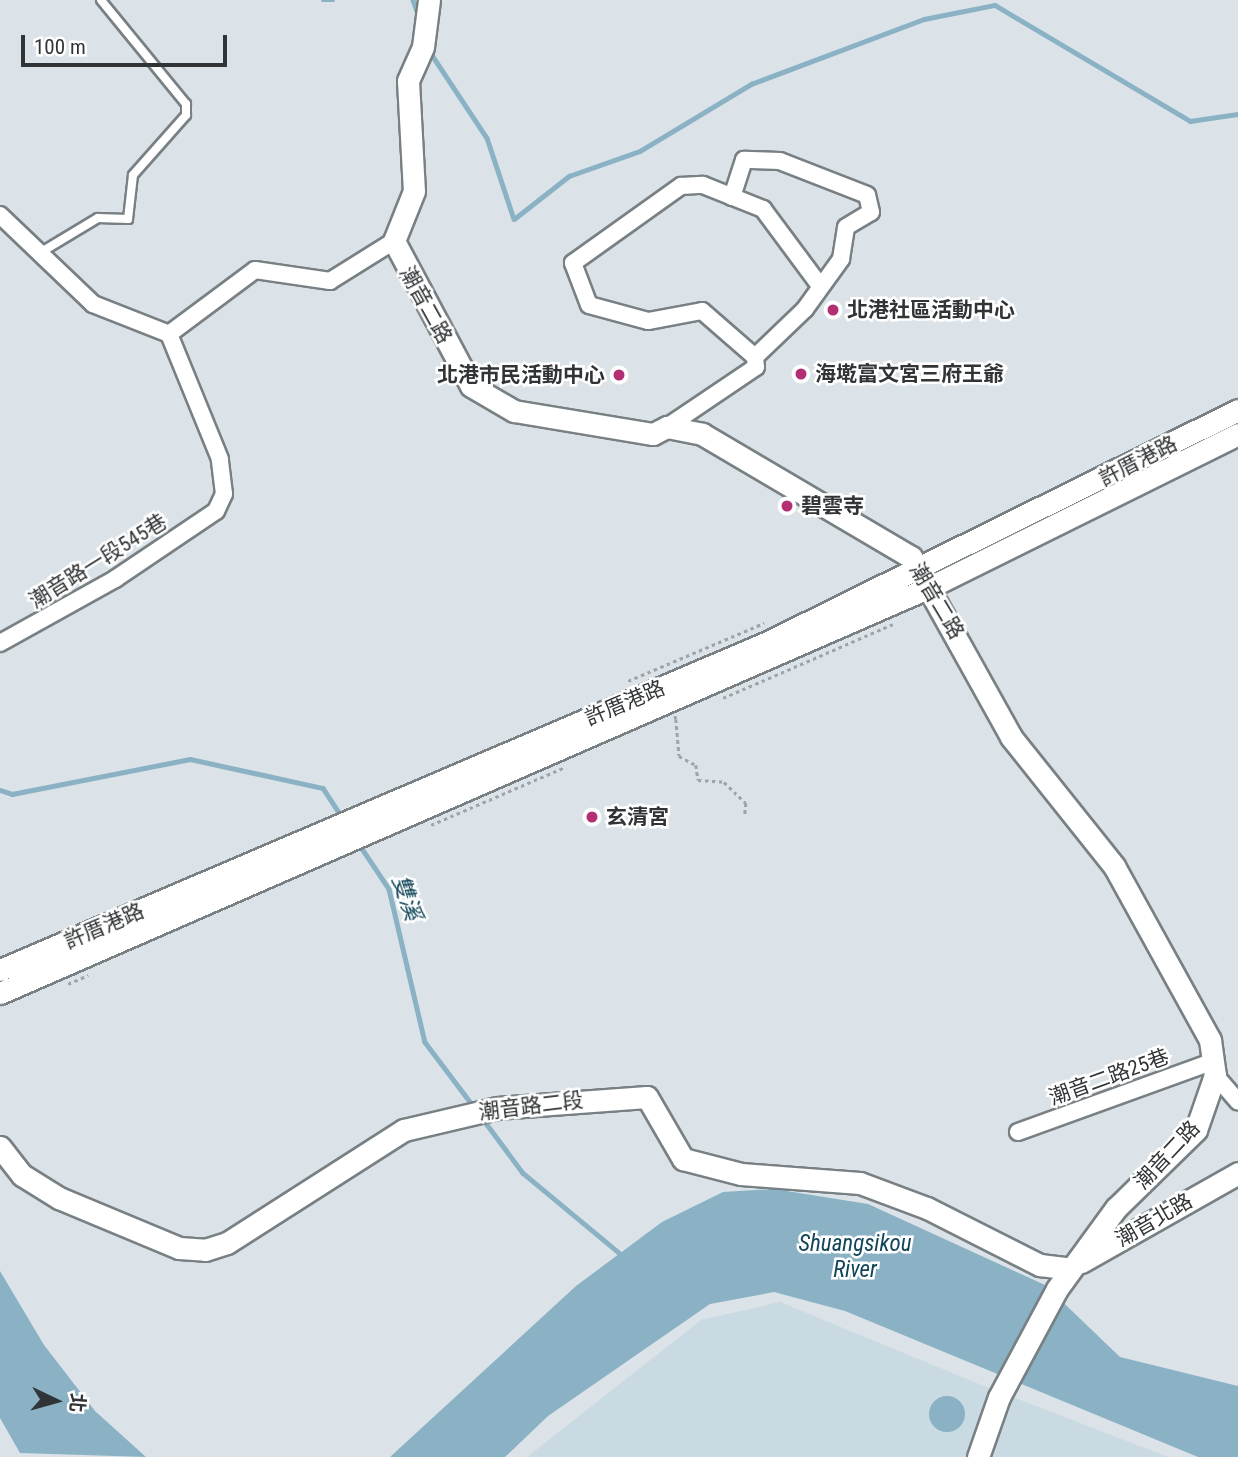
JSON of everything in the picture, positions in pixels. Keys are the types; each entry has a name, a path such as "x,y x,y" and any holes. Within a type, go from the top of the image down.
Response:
{"street":[{"name":"潮音二路","path":"429,0 423,47 408,81 414,191 394,241 471,386 487,400 514,411 653,434 667,427 702,434 911,557 928,578 1011,737 1114,866 1210,1040 1215,1068 1196,1130 1116,1208 1057,1289 999,1397 978,1457"},
{"path":"732,197 744,160 780,161 867,195 871,212 846,227 841,259 818,283 805,309 755,357"},
{"path":"667,427 756,367 755,357 702,311 648,321 610,316 589,305 573,277 582,253 681,186 703,185 763,209 818,283"},
{"path":"0,215 43,251 93,304 169,334 255,270 330,281 394,241"},
{"name":"潮音路一段545巷","path":"0,643 115,579 216,511 223,494 220,459 169,334"},
{"name":"許厝港路","path":"928,578 1238,410"},
{"name":"許厝港路","path":"0,993 928,578 1238,434"},
{"name":"許厝港路","path":"0,970 328,830 356,833"},
{"path":"1215,1068 1238,1101"},
{"name":"潮音二路25巷","path":"1018,1132 1215,1068"},
{"name":"潮音路二段","path":"0,1147 22,1175 59,1198 179,1248 205,1250 227,1243 404,1130 439,1119 497,1108 647,1097 682,1159 741,1174 860,1183 927,1208 1040,1265 1071,1269"},
{"name":"潮音北路","path":"1071,1269 1238,1172"}],"lane":[{"path":"43,251 98,218 128,219 133,175 186,115 186,104 101,0"}],"path":[{"path":"617,686 767,622"},
{"path":"676,718 679,756 696,765 703,782 724,782 746,803 745,815"}],"shaded area":[{"path":"780,1302 979,1384 1168,1457 527,1457 701,1320"}],"water":[{"name":"Shuangsikou River","path":"774,1189 868,1204 1045,1285 1120,1357 1238,1386 1238,1457 1198,1457 845,1311 774,1292 710,1304 548,1416 505,1457 390,1457 576,1286 662,1222 723,1192"},
{"path":"0,1271 44,1345 95,1411 146,1457 20,1453 0,1418"},
{"path":"947,1396 960,1401 965,1414 960,1427 947,1432 934,1427 929,1414 934,1401"}],"waterway":[{"path":"323,0 333,0"},
{"path":"413,0 418,14"},
{"path":"430,52 487,138 514,219 569,176 640,151 751,84 924,19 995,5 1190,121 1238,114"},
{"name":"雙溪","path":"0,790 12,794 190,759 323,788 341,816"},
{"name":"雙溪","path":"359,844 389,889 425,1042 474,1107"},
{"name":"雙溪","path":"483,1119 523,1173 624,1257"}],"place":[{"name":"北港社區活動中心","path":"833,310"},
{"name":"海墘富文宮三府王爺","path":"801,374"},
{"name":"北港市民活動中心","path":"619,375"},
{"name":"碧雲寺","path":"787,506"},
{"name":"玄清宮","path":"592,817"}]}
